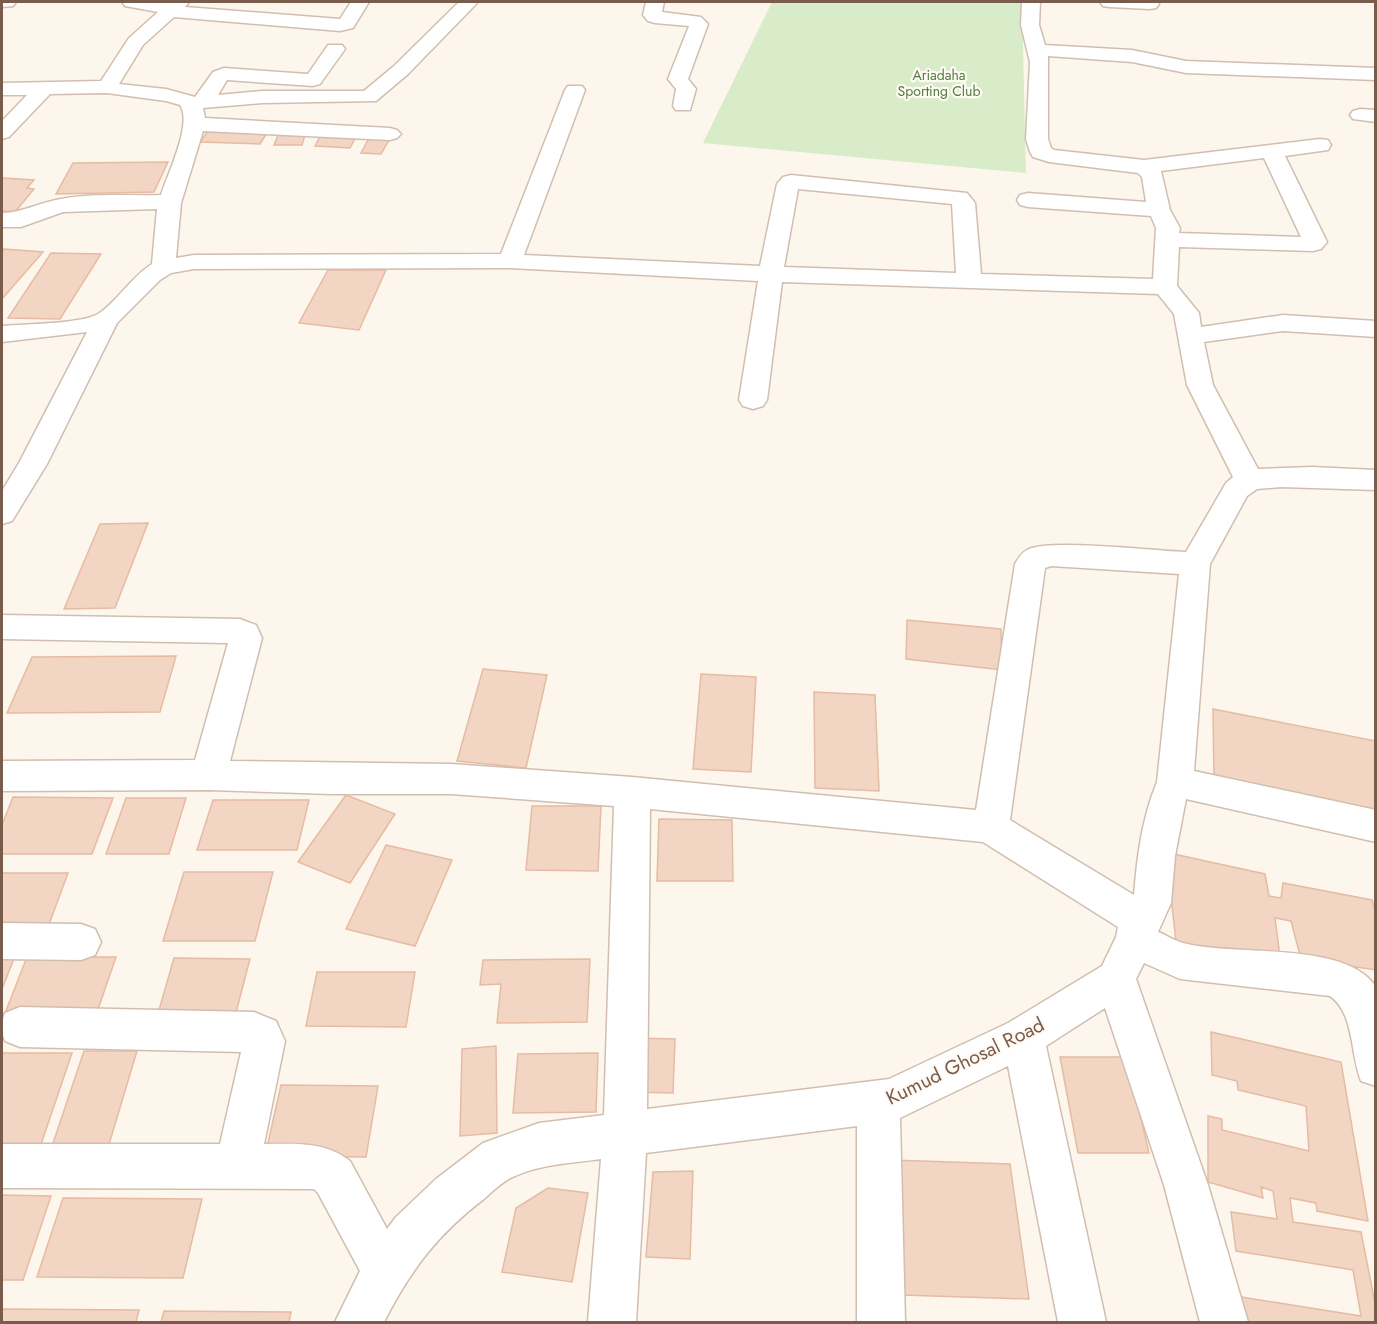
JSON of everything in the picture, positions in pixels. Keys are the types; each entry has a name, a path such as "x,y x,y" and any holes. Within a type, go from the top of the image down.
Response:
{"street":[{"path":"131,2 340,25 346,24 360,2"},
{"path":"196,110 262,97 369,97 401,70 469,2"},
{"path":"655,2 652,16 699,24 678,78 686,89 682,106"},
{"path":"1031,2 1030,25 1040,62 1037,139 1041,152 1049,156 1144,167 1320,145"},
{"path":"1109,2 1150,4"},
{"path":"108,87 136,42 173,7"},
{"path":"164,267 164,239 170,202 196,110 220,76 224,74 313,80 335,49"},
{"path":"1036,50 1132,56 1186,67 1376,74"},
{"path":"2,89 108,87 179,97 196,110 390,134"},
{"path":"2,133 45,88"},
{"path":"510,261 575,90"},
{"path":"1168,240 1313,244 1315,242 1271,150"},
{"path":"1144,167 1153,175 1158,210 1168,228 1165,287 1186,313 1200,385 1250,480"},
{"path":"753,400 771,274 788,184 796,182 959,198 964,203 969,279"},
{"path":"1028,200 1158,210"},
{"path":"2,220 21,220 44,209 63,205 170,202"},
{"path":"3,510 69,396 106,320 152,275 164,267 194,262 510,261 771,274 1165,287"},
{"path":"2,334 76,327 106,320"},
{"path":"1191,336 1283,323 1376,329"},
{"path":"1224,1323 1186,1185 1116,979 1152,903 1156,856 1167,801 1174,782 1195,564 1236,490 1250,480 1275,476 1327,476 1376,480"},
{"path":"989,826 993,818 1030,564 1038,557 1051,555 1195,564"},
{"path":"2,627 240,631 245,634 246,638 209,775"},
{"path":"2,776 209,775 333,779 451,779 632,792 989,826 1139,919 1135,940"},
{"path":"1174,782 1376,826"},
{"path":"612,1323 625,1132 632,792"},
{"path":"1135,940 1180,961 1335,978 1346,982 1364,1006 1376,1066"},
{"path":"2,941 81,942"},
{"name":"Kumud Ghosal Road","path":"358,1323 385,1271 412,1233 452,1195 499,1159 539,1144 892,1100 1023,1037 1116,979"},
{"path":"20,1027 254,1032 261,1035 264,1041 237,1166"},
{"path":"1023,1037 1082,1323"},
{"path":"878,1103 881,1323"},
{"path":"2,1166 309,1166 324,1168 342,1188 385,1271"}],"green space":[{"name":"Ariadaha Sporting Club","path":"772,2 1022,2 1026,173 703,143"}],"building":[{"path":"208,131 267,133 260,144 200,142"},
{"path":"306,132 302,145 274,145 279,133"},
{"path":"322,133 357,135 350,148 315,146"},
{"path":"370,136 391,137 381,154 361,153"},
{"path":"168,162 154,192 56,194 73,163"},
{"path":"2,178 34,180 27,188 34,189 15,212 2,211"},
{"path":"4,249 43,252 2,299 2,252"},
{"path":"51,253 101,254 60,319 8,318"},
{"path":"328,270 386,270 359,330 299,323"},
{"path":"148,523 115,608 64,609 100,524"},
{"path":"907,620 1001,629 1002,670 906,659"},
{"path":"176,656 160,712 7,713 32,657"},
{"path":"483,669 547,675 526,768 457,761"},
{"path":"701,674 756,677 751,772 693,769"},
{"path":"814,692 875,695 879,791 815,788"},
{"path":"1213,709 1376,741 1376,817 1214,784"},
{"path":"346,795 395,814 350,883 298,862"},
{"path":"13,797 113,798 92,854 2,854 2,825"},
{"path":"126,798 186,798 169,854 106,854"},
{"path":"213,800 309,800 297,850 197,850"},
{"path":"532,806 601,806 598,871 526,870"},
{"path":"659,819 732,820 733,881 657,881"},
{"path":"386,845 452,860 415,946 346,929"},
{"path":"1169,853 1265,874 1269,896 1281,898 1283,883 1372,900 1376,912 1376,970 1301,959 1291,921 1275,918 1280,957 1177,949 1170,890"},
{"path":"184,872 273,872 255,941 163,941"},
{"path":"2,873 68,873 48,927 2,927"},
{"path":"2,946 19,946 2,989"},
{"path":"27,957 116,957 94,1021 2,1021"},
{"path":"174,958 250,959 233,1024 155,1024"},
{"path":"590,959 587,1022 497,1023 501,984 480,985 483,960"},
{"path":"317,972 415,972 406,1027 306,1026"},
{"path":"1211,1032 1341,1062 1368,1221 1317,1211 1316,1203 1290,1198 1293,1222 1361,1232 1376,1308 1376,1322 1245,1322 1241,1297 1361,1316 1353,1270 1236,1251 1231,1212 1277,1219 1273,1191 1261,1187 1263,1198 1208,1182 1208,1116 1222,1119 1222,1130 1309,1151 1306,1106 1238,1090 1237,1081 1212,1075"},
{"path":"636,1038 675,1039 673,1093 633,1092"},
{"path":"496,1046 497,1133 460,1136 462,1049"},
{"path":"84,1051 137,1051 104,1161 47,1161"},
{"path":"2,1053 72,1053 35,1162 2,1162"},
{"path":"598,1053 596,1112 513,1113 518,1054"},
{"path":"1060,1057 1127,1057 1149,1153 1078,1153"},
{"path":"281,1085 378,1086 366,1157 265,1156"},
{"path":"891,1160 1010,1164 1029,1299 902,1295"},
{"path":"693,1171 690,1259 646,1257 653,1172"},
{"path":"548,1188 588,1193 572,1282 502,1272 516,1208"},
{"path":"2,1195 51,1196 23,1280 2,1280"},
{"path":"63,1198 202,1199 183,1278 37,1277"},
{"path":"2,1309 139,1310 136,1322 2,1322"},
{"path":"164,1311 291,1312 289,1322 161,1322"}]}
